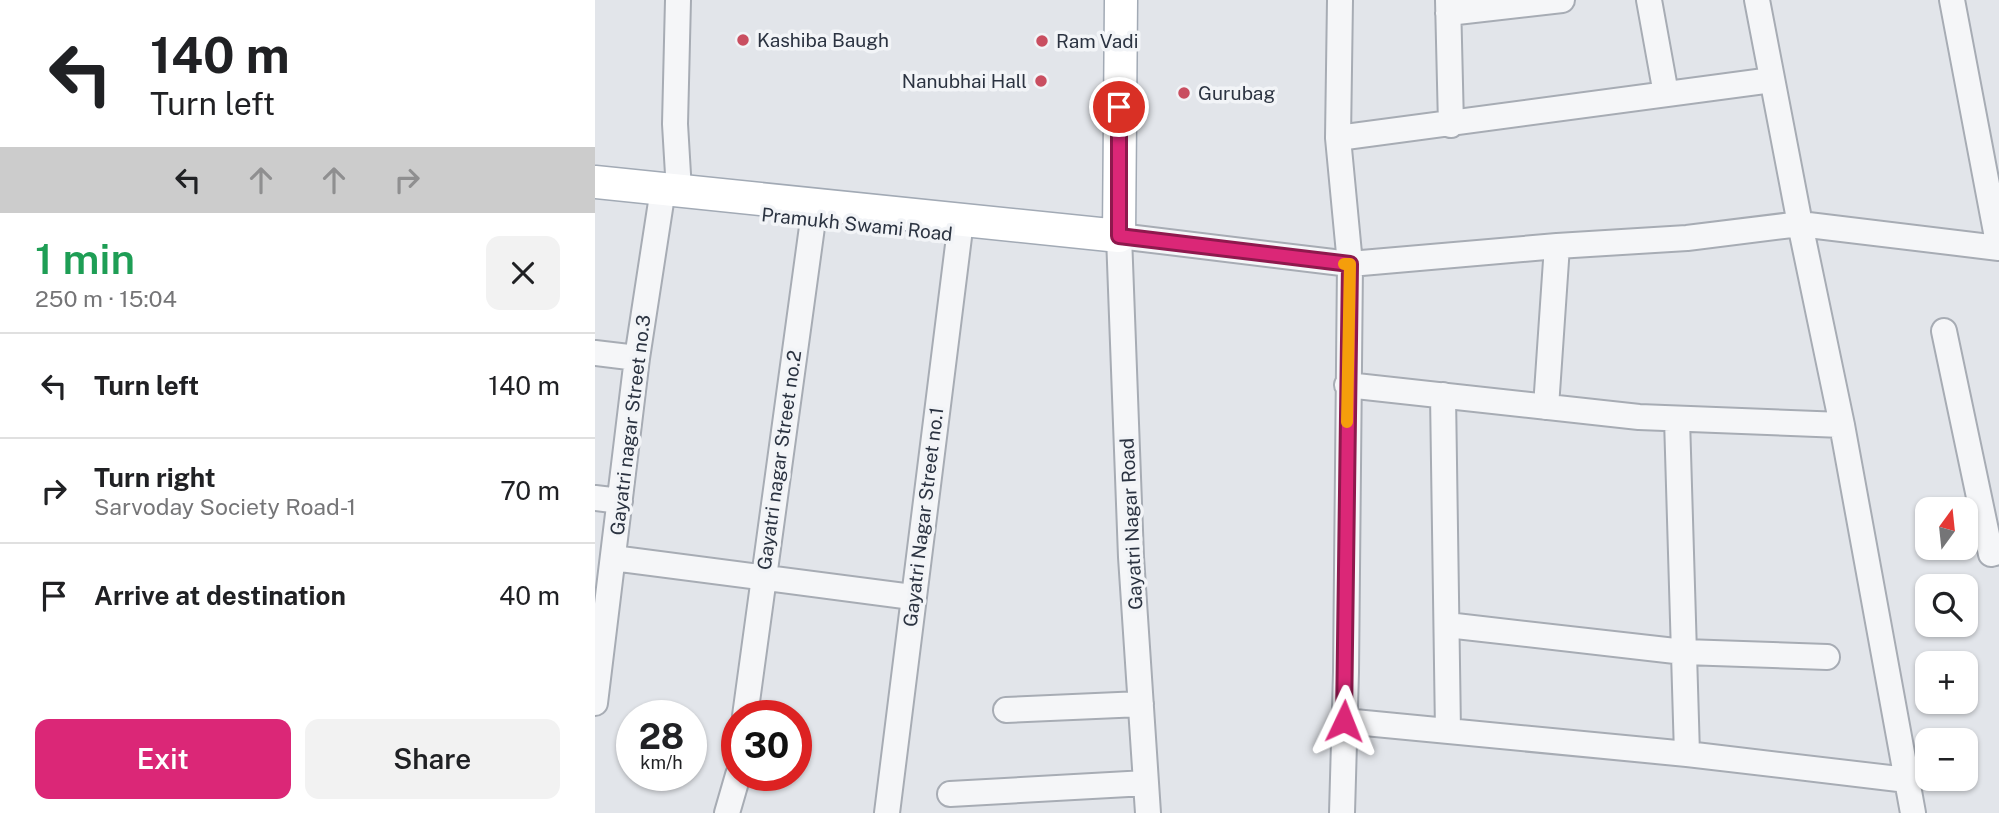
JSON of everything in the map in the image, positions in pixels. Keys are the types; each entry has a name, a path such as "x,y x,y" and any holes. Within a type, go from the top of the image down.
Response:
{"main road":[{"path":"1119,242 1121,0"},
{"name":"Pramukh Swami Road","path":"595,181 668,194 814,212 1119,242"},
{"name":"Pramukh Swami Road","path":"595,195 668,194"}],"street":[{"name":"Gayatri nagar Street no.3","path":"595,704 599,641 613,558 637,358 668,194 675,124 678,0"},
{"path":"1340,0 1338,138 1350,264 1342,813"},
{"path":"1451,125 1448,6 1562,0"},
{"path":"1649,0 1666,94"},
{"path":"1757,0 1842,425 1913,813"},
{"path":"1119,242 1350,264 1687,238 1800,224 1999,248 1952,0"},
{"path":"1338,138 1772,80"},
{"name":"Gayatri nagar Street no.2","path":"747,700 814,212"},
{"name":"Gayatri Nagar Street no.1","path":"887,813 960,228"},
{"name":"Gayatri Nagar Road","path":"1119,242 1131,557 1148,813"},
{"path":"1546,407 1557,246"},
{"path":"1944,331 1991,554 1999,552"},
{"path":"595,354 637,358"},
{"path":"1347,385 1639,418 1842,425"},
{"path":"1443,395 1448,731"},
{"path":"1678,419 1687,754"},
{"path":"595,498 620,501"},
{"path":"613,558 912,597"},
{"path":"1447,625 1684,652 1827,657"},
{"path":"1006,710 1141,704"},
{"path":"1344,721 1687,754 1907,780"},
{"path":"950,794 1146,783"},
{"path":"727,813 733,791"}],"slow traffic":[{"path":"1344,264 1350,264 1347,422"}],"place":[{"name":"Kashiba Baugh","path":"743,40"},
{"name":"Ram Vadi","path":"1042,41"},
{"name":"Nanubhai Hall","path":"1041,81"},
{"name":"Gurubag","path":"1184,93"}],"route":[{"path":"1119,107 1119,236 1350,264 1344,721"}]}
